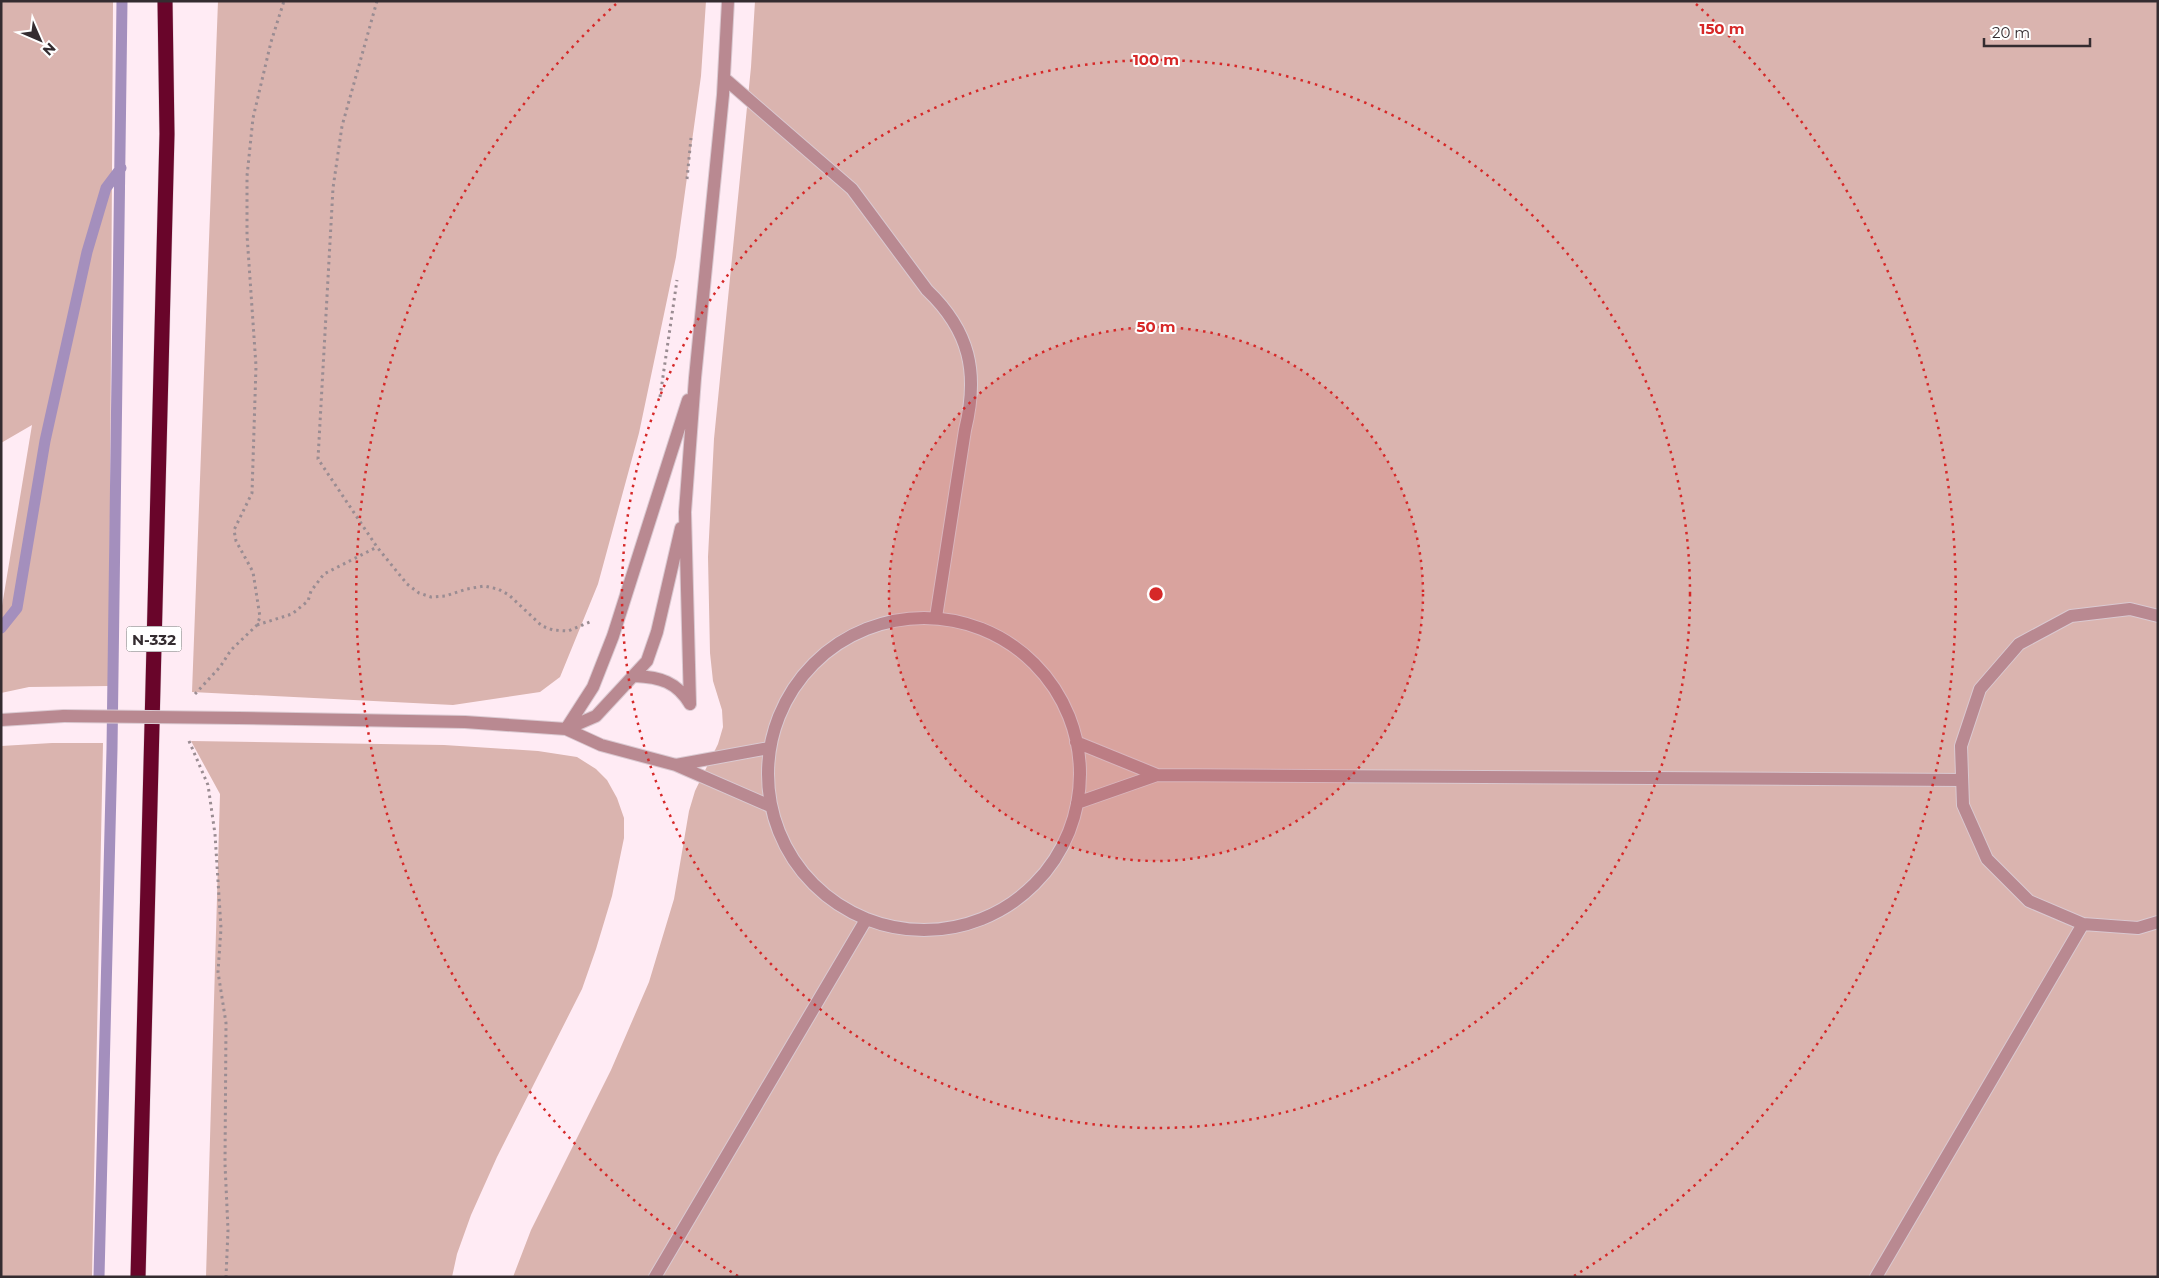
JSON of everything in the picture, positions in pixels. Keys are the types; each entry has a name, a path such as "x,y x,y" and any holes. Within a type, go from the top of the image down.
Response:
{"highway":[{"name":"N-332","path":"138,1277 167,134 166,1"}],"street":[{"path":"636,676 661,678 673,684 683,692 690,704 685,512 695,378 724,78 728,1"},
{"path":"724,78 852,189 927,290 942,303 963,337 970,360 973,383 971,406 965,430 936,617"},
{"path":"566,729 593,687 613,636 695,378"},
{"path":"566,729 596,716 636,676 647,661 657,632 685,512"},
{"path":"2158,616 2130,609 2071,616 2019,644 1980,689 1961,746 1963,805 1987,859 2029,901 2083,924 2138,928 2158,922"},
{"path":"936,617 993,632 1040,666 1071,715 1076,742 1082,772 1072,828 1043,878 997,914 941,931 864,923 831,902 792,860 770,806 769,748 789,694 828,650 879,623 936,617"},
{"path":"1,720 64,716 238,718 466,722 566,729 601,746 676,765 770,806"},
{"path":"1076,742 1157,775"},
{"path":"676,765 769,748"},
{"path":"1077,803 1157,775 1962,780"},
{"path":"654,1277 864,923"},
{"path":"1876,1277 2083,924"}],"path":[{"path":"257,626 260,617 253,572 236,541 234,530 252,493 256,366 247,235 247,176 253,118 270,42 284,1"},
{"path":"377,1 342,126 333,188 318,460 377,547 407,584 419,592 431,597 444,596 467,588 484,586 498,589 509,595 542,626 553,630 568,631 584,626 596,618"},
{"path":"687,180 692,135"},
{"path":"660,401 678,273"},
{"path":"194,696 197,690 220,667 231,650 257,626 292,614 308,601 312,591 324,574 377,547"},
{"path":"189,734 189,741 208,785 215,834 221,928 218,972 226,1022 225,1164 228,1230 226,1277"}],"shaded area":[{"path":"1,1 113,1 109,686 29,687 1,693 1,612 32,425 1,443"},
{"path":"218,1 706,1 701,76 676,257 639,433 598,584 560,677 540,692 453,705 192,692"},
{"path":"755,1 2158,1 2158,1277 513,1277 531,1230 611,1070 649,982 674,899 689,811 695,791 718,744 723,727 722,710 713,681 710,653 708,557 714,439 751,67"},
{"path":"191,741 444,745 538,751 577,757 596,769 607,780 617,798 624,818 624,838 612,896 596,949 582,989 497,1157 471,1215 457,1254 452,1277 206,1277 220,794"},
{"path":"103,743 92,1277 1,1277 1,746"}],"waterway":[{"path":"99,1277 112,749 122,1"},
{"path":"1,628 17,608 45,441 87,252 106,188 121,168"}]}
